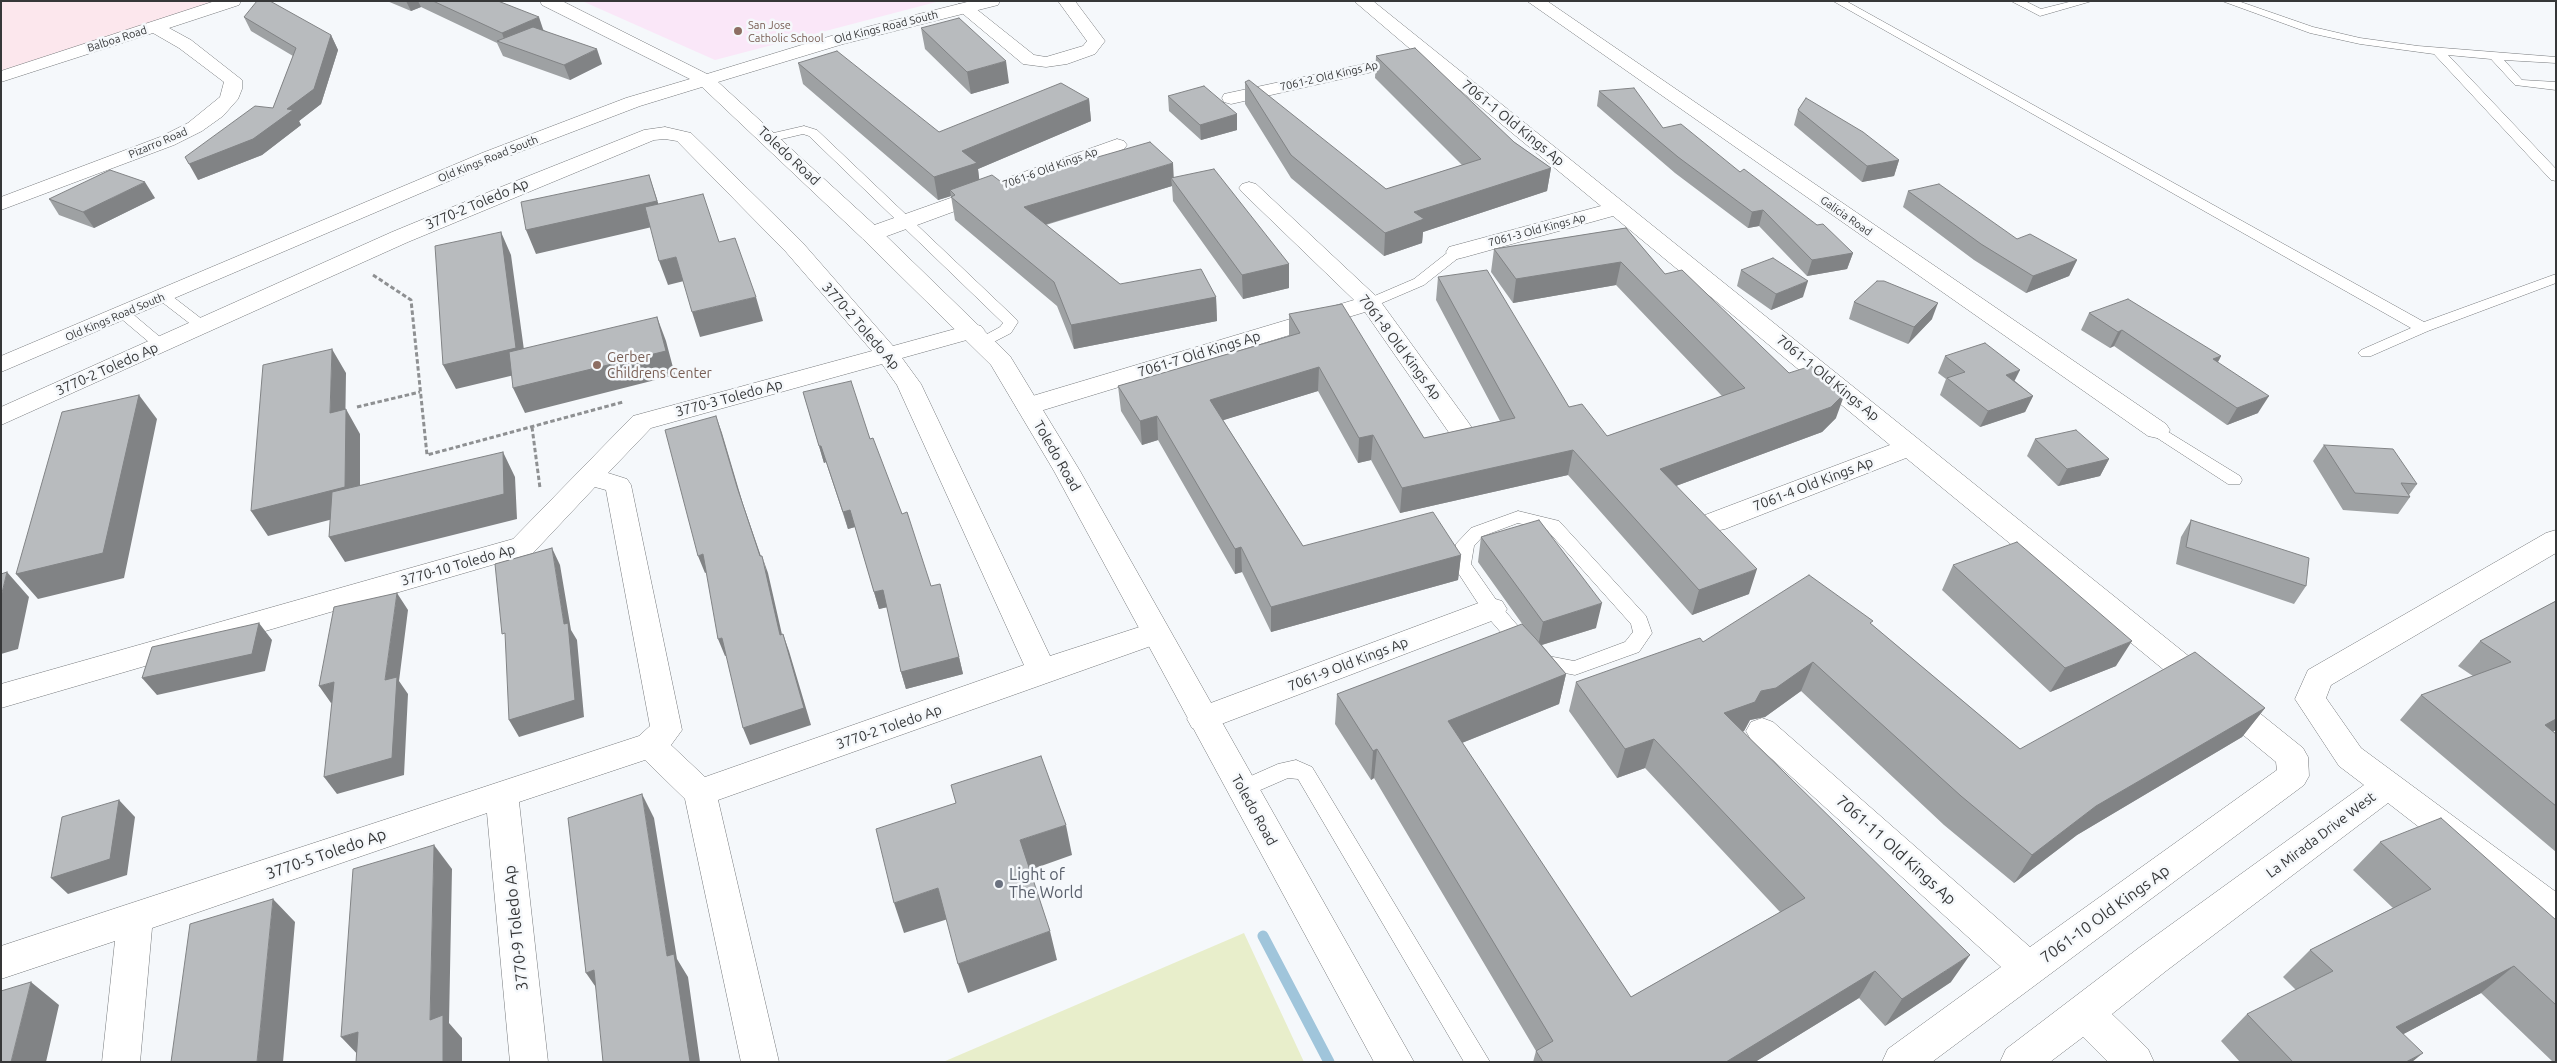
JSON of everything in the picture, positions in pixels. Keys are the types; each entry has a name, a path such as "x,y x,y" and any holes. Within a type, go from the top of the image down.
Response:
{"street":[{"name":"Balboa Road","path":"1,77 233,1"},
{"name":"Toledo Road","path":"549,1 704,79 871,234 1001,361 1067,471 1155,633 1395,1062"},
{"name":"Old Kings Road South","path":"1,365 489,157 633,102 837,40 992,1"},
{"path":"964,8 1029,60 1046,62 1061,60 1089,50 1096,41 1066,1"},
{"name":"7061-1 Old Kings Ap","path":"1362,1 1912,446 2292,757"},
{"name":"Galicia Road","path":"1535,1 2157,430"},
{"name":"Pizarro Road","path":"1,204 167,142 195,127 216,112 228,99 233,89 233,80 185,44 155,27"},
{"name":"7061-2 Old Kings Ap","path":"1231,98 1428,54"},
{"name":"3770-2 Toledo Ap","path":"1,417 350,259 580,161 651,134 665,133 684,137 794,247 888,354 909,384 1042,671 700,793"},
{"name":"7061-6 Old Kings Ap","path":"871,234 1117,144"},
{"name":"7061-8 Old Kings Ap","path":"1249,188 1370,303 1418,366 1459,428"},
{"name":"7061-3 Old Kings Ap","path":"1457,252 1618,208"},
{"name":"7061-7 Old Kings Ap","path":"1028,406 1370,303"},
{"name":"3770-3 Toledo Ap","path":"590,476 642,422 888,354 978,337"},
{"name":"7061-4 Old Kings Ap","path":"1715,522 1912,446"},
{"path":"590,476 618,485 666,730 650,745 700,793 760,1062"},
{"name":"3770-10 Toledo Ap","path":"1,696 523,546 590,476"},
{"name":"La Mirada Drive West","path":"2019,1062 2153,959 2388,785 2350,757 2310,699 2319,678 2554,543"},
{"name":"7061-9 Old Kings Ap","path":"1203,719 1492,610"},
{"path":"1042,671 1155,633"},
{"name":"7061-11 Old Kings Ap","path":"1762,731 2029,969"},
{"name":"3770-5 Toledo Ap","path":"1,963 650,745"},
{"name":"7061-10 Old Kings Ap","path":"1901,1062 2293,776 2292,757"},
{"path":"2388,785 2556,914"},
{"name":"3770-9 Toledo Ap","path":"502,794 529,1062"},
{"path":"121,1062 135,918"},
{"path":"2085,1013 2135,1062"}],"lane":[{"path":"1838,1 2423,328"},
{"path":"2016,1 2040,13 2087,1"},
{"path":"2226,1 2310,30 2360,40 2438,51 2556,60"},
{"path":"2438,51 2556,177"},
{"path":"2494,56 2519,83 2556,86"},
{"path":"769,138 804,130 813,133 903,221 1011,322 1006,330 978,337"},
{"path":"1370,303 1419,282 1457,252"},
{"path":"2366,353 2423,328 2556,278"},
{"path":"163,296 202,326"},
{"path":"123,313 162,345"},
{"path":"2157,430 2234,480"},
{"path":"1518,517 1553,525 1639,621 1643,633 1632,647 1575,668 1556,666 1538,661 1492,610 1462,565 1465,544 1477,532 1489,526 1518,517"},
{"path":"1242,789 1285,770 1296,768 1305,773 1478,1062"}],"path":[{"path":"350,259 411,300 427,455 628,401"},
{"path":"357,407 420,392"}],"shaded area":[{"path":"1,1 219,1 1,72"},
{"name":"San Jose Catholic School","path":"582,1 940,1 715,60"}],"green space":[{"path":"1244,933 1304,1062 943,1062"}],"building":[{"path":"257,1 270,1 331,35 314,89 287,109 293,110 253,139 189,164 185,157 255,106 273,108 296,48 244,17"},
{"path":"433,1 498,1 539,17 502,33"},
{"path":"959,18 1006,61 967,72 921,28"},
{"path":"533,27 597,49 564,65 497,41"},
{"path":"1415,48 1514,142 1551,168 1414,212 1424,219 1385,233 1291,155 1245,82 1249,80 1386,189 1481,159 1376,56"},
{"path":"837,51 939,132 1061,83 1089,99 962,151 977,163 934,177 798,63"},
{"path":"1204,86 1237,114 1200,125 1168,96"},
{"path":"1634,88 1663,128 1681,124 1740,172 1744,169 1817,225 1823,224 1853,253 1812,260 1763,210 1752,212 1678,157 1599,91"},
{"path":"1806,98 1863,132 1899,160 1867,166 1798,110"},
{"path":"1150,142 1173,163 1024,207 1120,284 1201,269 1216,297 1071,325 1054,282 951,197 955,195 950,190 992,175 1004,184"},
{"path":"1214,169 1289,264 1242,275 1171,178"},
{"path":"110,170 145,182 83,212 49,199"},
{"path":"649,175 657,201 526,230 521,202"},
{"path":"1939,184 2017,239 2030,234 2077,260 2033,276 1981,244 1908,191"},
{"path":"703,194 719,242 735,238 756,297 692,312 676,257 659,261 645,207"},
{"path":"1626,228 1665,274 1682,270 1789,373 1811,366 1845,393 1831,407 1660,469 1757,569 1699,590 1573,450 1402,488 1373,435 1359,438 1319,367 1210,400 1303,546 1433,512 1461,555 1271,607 1241,547 1235,549 1157,416 1140,421 1118,386 1300,333 1289,314 1342,304 1424,438 1515,418 1438,277 1487,270 1569,407 1582,404 1607,436 1745,388 1621,262 1516,279 1494,249"},
{"path":"501,232 516,348 443,365 435,246"},
{"path":"1773,258 1808,281 1776,294 1741,270"},
{"path":"1877,281 1884,281 1938,303 1914,327 1854,302"},
{"path":"2128,299 2221,356 2213,359 2269,396 2237,408 2122,330 2118,332 2089,313"},
{"path":"657,317 666,351 513,388 509,352"},
{"path":"1985,343 2020,370 2006,375 2033,396 1988,411 1947,378 1965,372 1945,356"},
{"path":"332,349 330,413 346,409 345,487 251,511 263,365"},
{"path":"851,381 870,439 873,438 902,514 907,512 931,586 940,584 959,657 901,672 883,590 874,592 850,510 843,512 821,446 819,446 803,392"},
{"path":"139,395 103,553 16,574 62,412"},
{"path":"716,416 737,487 760,556 762,556 780,635 783,634 804,708 743,728 722,638 718,639 703,554 698,556 665,430"},
{"path":"2076,430 2109,459 2067,469 2035,439"},
{"path":"2324,445 2393,449 2417,484 2401,483 2410,497 2355,493"},
{"path":"503,452 504,494 329,537 332,492"},
{"path":"1539,520 1602,603 1543,622 1481,537"},
{"path":"2191,520 2309,558 2306,586 2186,547"},
{"path":"2017,542 2132,641 2065,668 1953,565"},
{"path":"552,548 564,624 568,623 575,700 509,720 505,633 502,634 495,564"},
{"path":"7,572 1,597 1,574"},
{"path":"1809,575 1873,621 1870,623 2020,749 2195,652 2265,708 2096,806 2032,855 1961,796 1813,662 1776,688 1761,691 1755,702 1724,713 1970,955 1902,999 1875,971 1726,1062 1543,1062 1536,1051 1553,1041 1377,749 1373,751 1337,694 1522,624 1566,674 1448,721 1631,997 1805,898 1654,739 1625,749 1576,682 1700,638 1703,642"},
{"path":"397,593 385,680 397,677 392,758 324,777 334,682 319,686 334,607"},
{"path":"2556,601 2556,719 2545,725 2556,734 2556,806 2421,695 2511,662 2480,641"},
{"path":"259,623 252,654 142,678 152,647"},
{"path":"1041,756 1066,825 1020,840 1050,931 958,964 938,888 894,903 876,829 956,803 951,785"},
{"path":"642,794 667,956 674,954 690,1062 603,1062 594,970 586,973 568,818"},
{"path":"119,800 110,859 51,878 62,817"},
{"path":"2441,818 2556,920 2556,1005 2514,966 2396,1027 2423,1053 2406,1062 2293,1062 2247,1014 2333,971 2310,950 2431,889 2380,842"},
{"path":"434,845 430,1020 443,1015 443,1062 356,1062 358,1032 341,1037 353,869"},
{"path":"273,899 257,1062 171,1062 190,924"},
{"path":"31,982 11,1062 1,1062 1,991"}],"waterway":[{"path":"1263,936 1329,1062"}],"place":[{"name":"San Jose Catholic School","path":"738,31"},
{"name":"Gerber Childrens Center","path":"597,365"},
{"name":"Light of The World","path":"999,884"}]}
